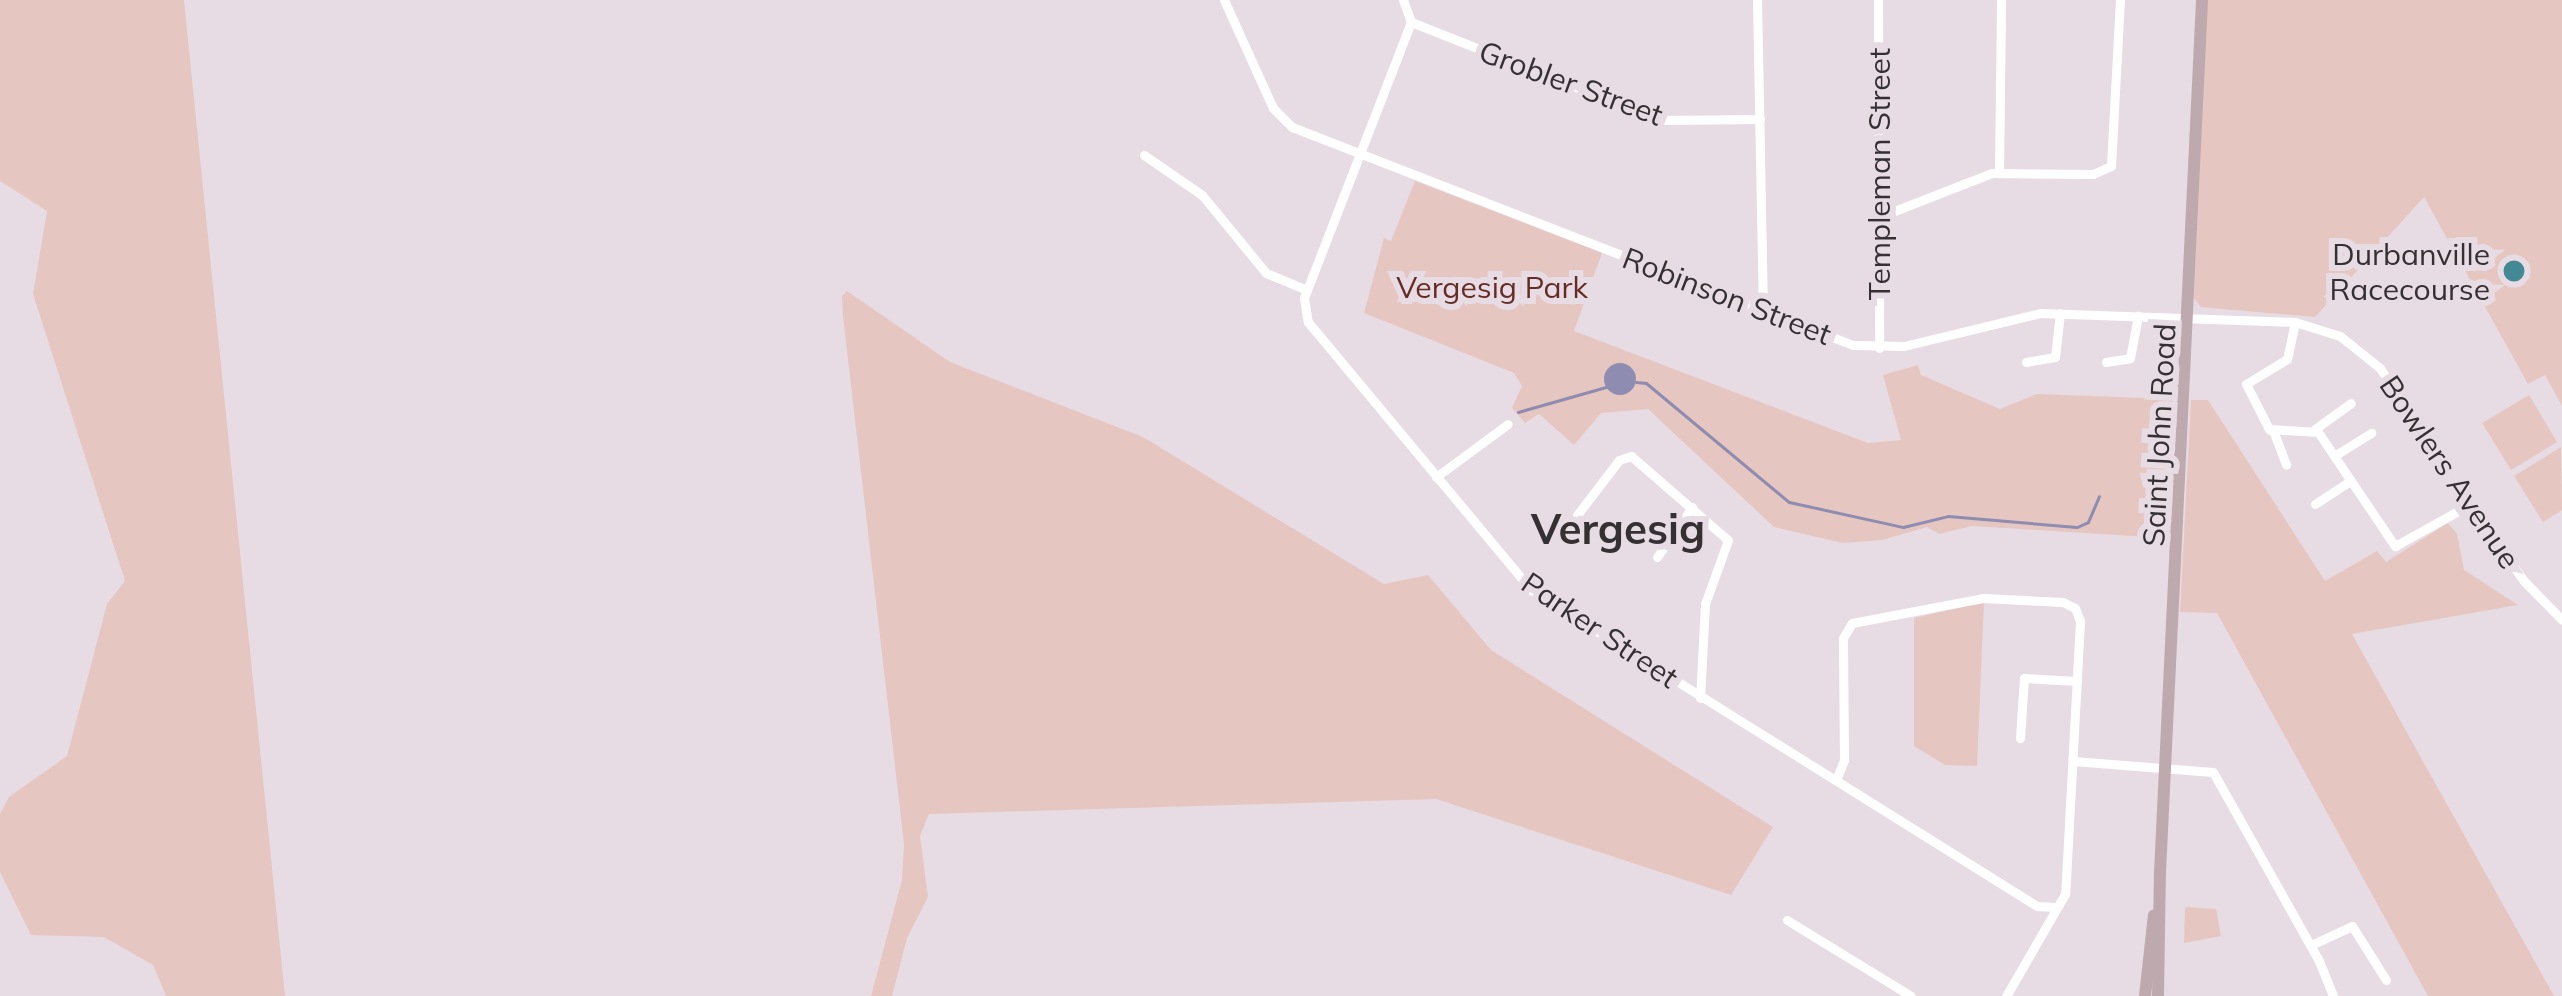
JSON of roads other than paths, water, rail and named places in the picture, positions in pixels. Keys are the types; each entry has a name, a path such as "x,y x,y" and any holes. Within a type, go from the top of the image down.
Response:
{"main road":[{"name":"Saint John Road","path":"2158,996 2202,0"},
{"name":"Saint John Road","path":"2145,996 2160,872"}],"street":[{"name":"Robinson Street","path":"1224,0 1284,123 1844,342 1880,348 2023,314 2188,318"},
{"path":"1144,155 1202,195 1272,277 1307,290 1411,22 1403,0"},
{"path":"1757,0 1763,310"},
{"name":"Templeman Street","path":"1878,0 1880,348"},
{"path":"1999,172 2001,0"},
{"path":"1879,217 1999,172 2093,174 2111,166 2116,152 2120,0"},
{"name":"Grobler Street","path":"1411,22 1660,119 1760,119"},
{"name":"Parker Street","path":"1307,290 1303,308 1308,322 1531,590 2037,906 2054,907"},
{"path":"2026,362 2055,357 2060,314"},
{"path":"2106,362 2130,358 2138,316"},
{"name":"Bowlers Avenue","path":"2188,318 2295,322 2340,336 2380,368 2469,505 2524,581 2562,620"},
{"path":"2286,465 2246,384 2287,359 2295,322"},
{"path":"2274,433 2315,429 2351,403"},
{"path":"1436,477 1508,424"},
{"path":"2315,429 2391,544 2405,545 2469,505"},
{"path":"2334,456 2371,433"},
{"path":"1576,515 1627,456 1640,459 1729,543 1707,598 1700,698"},
{"path":"2315,504 2350,481"},
{"path":"1658,557 1692,506"},
{"path":"1836,780 1844,760 1844,638 1855,621 1983,598 2067,603 2080,621 2066,891 2054,907 2051,925 2006,996"},
{"path":"2020,737 2024,662"},
{"path":"2024,678 2077,681"},
{"path":"2073,761 2202,768 2216,775 2311,945 2332,996"},
{"path":"1787,920 1911,996"},
{"path":"2311,945 2352,926 2386,980"}],"water":[{"path":"1620,363 1631,368 1636,379 1631,390 1620,395 1609,390 1604,379 1609,368"}],"waterway":[{"path":"1636,382 1646,383 1789,502 1903,527 1948,516 2077,527 2088,522 2099,496"},
{"path":"1518,412 1609,386"}],"place":[{"name":"Durbanville Racecourse","path":"2514,271"}],"district":[{"name":"Vergesig","path":"1618,529"}],"park label":[{"name":"Vergesig Park","path":"1492,287"}]}
